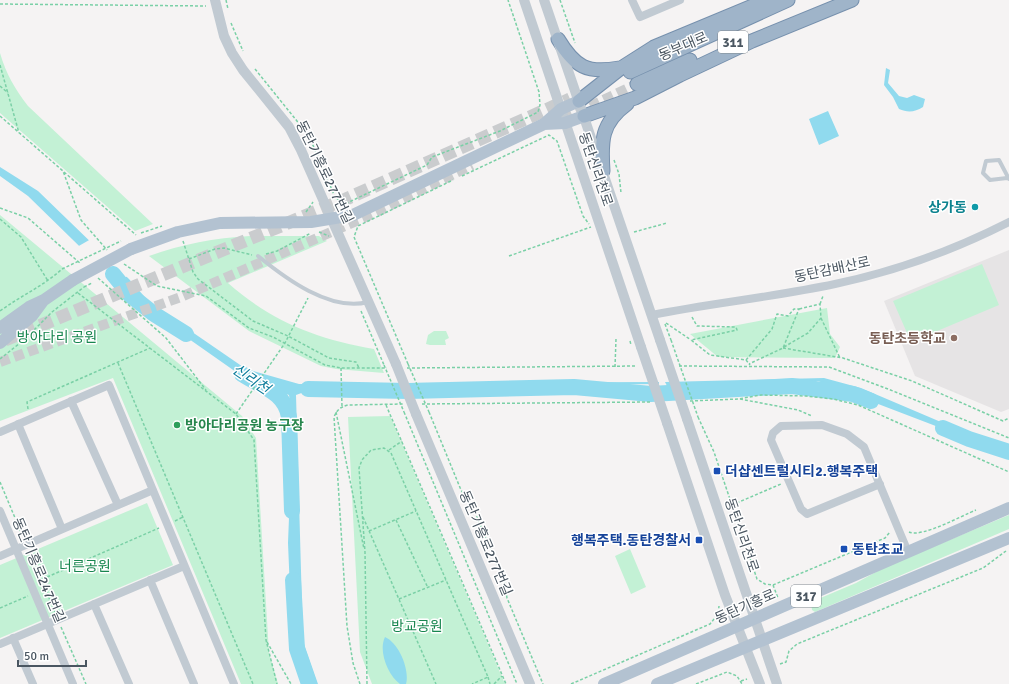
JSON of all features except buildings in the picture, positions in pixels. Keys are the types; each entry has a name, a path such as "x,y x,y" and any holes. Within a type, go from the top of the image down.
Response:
{"highway":[{"path":"579,101 626,70 654,47 767,0"},
{"name":"동부대로","path":"626,70 788,0"},
{"name":"동부대로","path":"637,84 830,0"},
{"path":"584,116 635,98 752,41 852,0"},
{"path":"558,40 574,61 584,68 596,71 626,70"},
{"path":"603,171 602,144 605,130 612,117 635,98"}],"main road":[{"path":"0,328 29,307 44,300 73,280 131,249 178,232 220,223 310,222 353,215 544,124 561,109 579,101"},
{"path":"544,124 565,123 584,116"},
{"path":"0,343 32,316 44,300"},
{"name":"동탄기흥로","path":"604,684 1009,508"},
{"name":"317","path":"663,683 762,640 1009,538"}],"street":[{"name":"동탄기흥로277번길","path":"215,0 224,36 232,53 247,76 289,127 302,150 333,219 364,304 396,364 530,684"},
{"name":"동탄신리천로","path":"524,0 641,347 738,626"},
{"name":"동탄신리천로","path":"544,0 603,171 657,314 660,340 777,684"},
{"path":"632,0 640,17 680,0"},
{"name":"동탄감배산로","path":"657,314 835,284 911,264 966,244 1009,222"},
{"path":"0,432 109,385 234,684"},
{"path":"71,401 118,505"},
{"path":"18,424 62,529"},
{"path":"880,484 807,514 801,509 771,440 773,432 781,426 822,425 847,434 864,447 880,484 908,552"},
{"path":"0,556 153,490"},
{"name":"동탄기흥로247번길","path":"0,511 73,684"},
{"path":"0,644 184,566"},
{"path":"150,580 194,684"},
{"path":"94,604 129,684"},
{"path":"738,626 760,684"},
{"path":"13,638 33,684"}],"lane":[{"path":"998,160 1008,178 990,180 983,173 986,161 998,160"},
{"path":"258,256 281,275 311,292 341,303 364,304"}],"path":[{"path":"335,196 342,203 347,203 427,165 432,157 500,131 538,112 540,105 540,92 508,0"},
{"path":"560,0 577,46"},
{"path":"0,4 206,6"},
{"path":"0,65 19,133"},
{"path":"0,86 8,94"},
{"path":"0,116 136,235"},
{"path":"509,256 591,227 583,216 558,141 549,135 358,226 354,237 461,490 474,508 504,580 508,598 543,684"},
{"path":"612,156 619,174 621,194"},
{"path":"63,171 81,220 101,246 112,254"},
{"path":"0,208 28,218 82,264"},
{"path":"0,219 21,237 48,281"},
{"path":"634,232 667,223"},
{"path":"308,231 324,233 332,241"},
{"path":"189,259 215,249 224,248 258,256 277,251 315,231"},
{"path":"178,242 189,240"},
{"path":"0,311 48,281 62,269 121,241"},
{"path":"183,241 194,272 204,283 253,321 288,336 329,358 356,362 359,368"},
{"path":"123,263 157,286 206,296 249,328 285,343 326,365 341,368 342,406 336,412 334,417 347,626 353,663 360,684"},
{"path":"94,275 166,338 208,393"},
{"path":"0,359 25,339 52,312 84,287"},
{"path":"78,292 236,414 254,440 266,640 277,684"},
{"path":"236,414 285,343 311,292"},
{"path":"364,304 384,365 517,684"},
{"path":"746,360 772,329 777,314 788,316 794,309 820,304 821,318 840,358"},
{"path":"687,309 697,326 736,327 737,330 691,340"},
{"path":"783,348 798,309"},
{"path":"657,314 665,323 691,340 710,355 746,360 750,365 808,333 821,318"},
{"path":"665,323 698,417 714,452 758,580 769,585 885,538 888,532"},
{"path":"628,335 630,341"},
{"path":"615,367 616,339"},
{"path":"28,409 27,402 150,348"},
{"path":"783,348 840,358 912,381 1003,421 1009,418"},
{"path":"118,363 253,684"},
{"path":"738,399 798,410 811,416 822,425"},
{"path":"386,404 506,684"},
{"path":"336,412 361,544 364,552"},
{"path":"389,450 402,441"},
{"path":"367,684 363,516 359,468 362,460 371,450 384,448 389,450 416,510 490,684"},
{"path":"732,505 789,481"},
{"path":"0,482 86,684"},
{"path":"905,528 908,532 916,534 982,508"},
{"path":"369,531 416,510"},
{"path":"363,516 436,684"},
{"path":"396,520 428,588"},
{"path":"31,585 167,525"},
{"path":"786,662 790,651 798,644 983,568 1009,549"},
{"path":"399,599 446,580"},
{"path":"0,608 34,593"},
{"path":"571,684 710,624 718,614 718,603"},
{"path":"266,640 292,684"},
{"path":"696,684 727,672 737,676 742,684"},
{"path":"494,684 502,676"},
{"path":"472,684 488,678"}],"shaded area":[{"name":"동탄초등학교","path":"1009,250 1009,409 1001,412 915,376 884,301"}],"green space":[{"path":"0,53 11,81 28,106 153,224 135,231 0,113"},
{"name":"방아다리 공원","path":"0,215 242,416 256,438 269,653 278,684 241,684 113,378 0,421"},
{"path":"250,236 319,236 327,241 228,283 261,308 296,327 333,340 374,349 384,373 336,369 321,366 249,331 149,256 199,242"},
{"path":"982,264 999,305 911,342 893,301"},
{"path":"827,308 830,334 840,347 835,358 718,357 690,334"},
{"path":"434,331 446,331 449,338 445,340 446,345 426,344 428,335"},
{"name":"방교공원","path":"390,416 505,684 372,684 360,652 348,417"},
{"name":"너른공원","path":"147,503 173,565 0,638 0,565"},
{"path":"1009,515 1009,529 815,612 812,610 811,602 856,583 885,567"},
{"path":"630,549 646,587 631,594 615,556"}],"water":[{"path":"886,68 890,70 888,83 899,96 907,98 914,95 925,99 923,107 911,111 899,109 893,97 884,85"},
{"path":"828,111 839,136 819,145 809,119"},
{"path":"0,167 38,191 129,279 150,303 246,369 299,384 399,385 399,387 307,391 296,395 303,641 318,684 305,684 298,668 291,639 295,631 294,599 290,591 288,543 291,467 293,453 296,446 289,395 246,379 189,339 116,282 28,196 0,176"},
{"path":"824,378 861,388 1009,451 1009,454 818,381 667,386 665,382"},
{"path":"659,382 659,384 410,387 409,383"},
{"path":"385,637 395,645 399,651 405,665 407,678 406,684 400,684 388,669 385,662 383,649"}],"pier":[{"path":"91,239 128,276 114,283 77,247"}],"waterway":[{"name":"신리천","path":"113,274 130,295 154,314 186,334"},
{"name":"신리천","path":"242,374 272,391 278,396 287,409 289,417 292,511"},
{"path":"308,389 408,391 574,387 651,394 792,386 853,394 871,401"},
{"path":"943,428 969,439 1009,452"},
{"name":"신리천","path":"293,580 297,649 309,684"}],"tunnel":[{"path":"563,119 637,84"},
{"path":"5,340 346,199 570,99"},
{"path":"0,362 181,297 375,213 472,165"}],"place":[{"name":"상가동","path":"975,207"},
{"name":"동탄초등학교","path":"954,338"},
{"name":"방아다리공원 농구장","path":"177,425"},
{"name":"더샵센트럴시티2.행복주택","path":"717,471"},
{"name":"행복주택.동탄경찰서","path":"699,540"},
{"name":"동탄초교","path":"844,549"}]}
